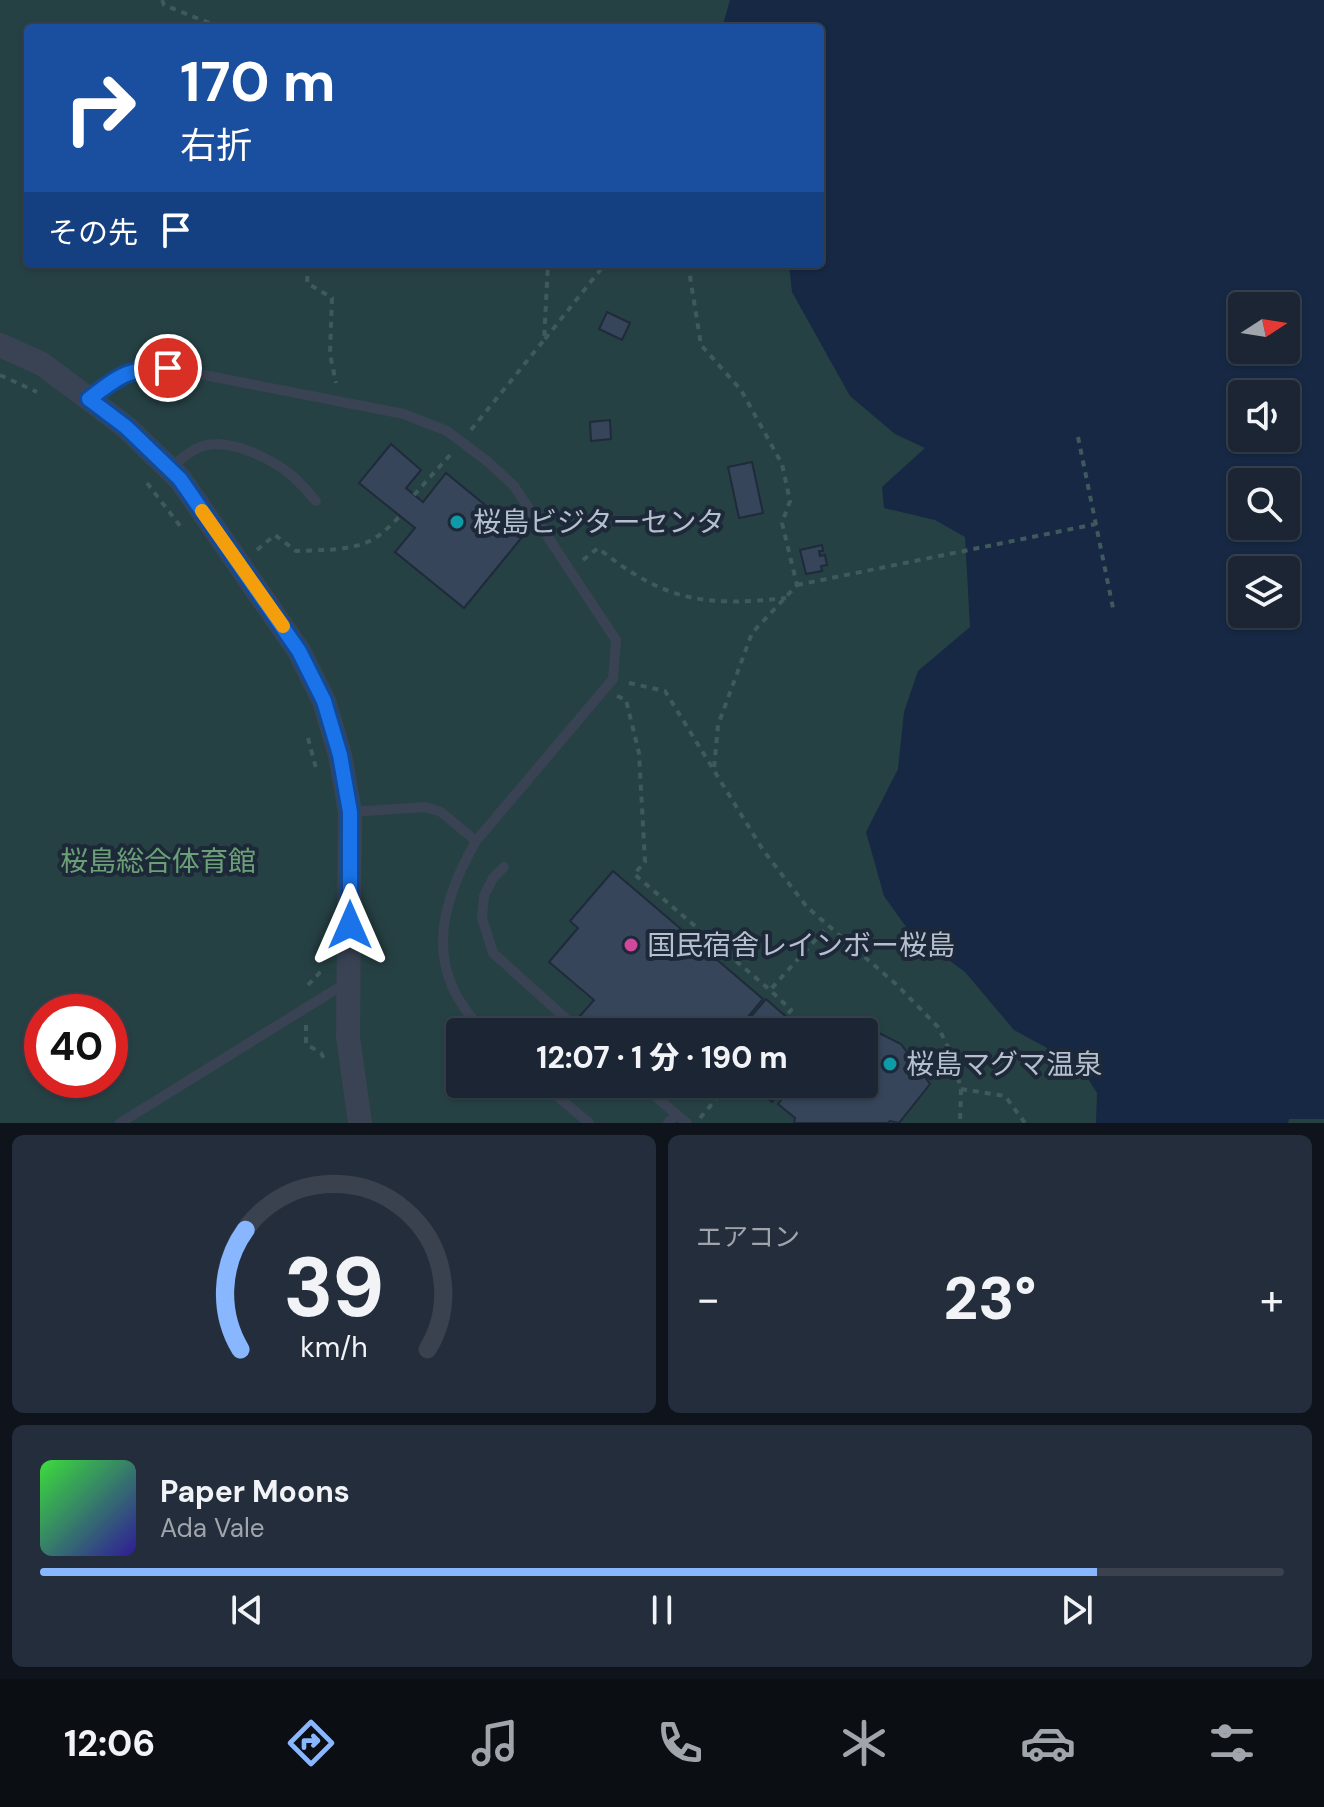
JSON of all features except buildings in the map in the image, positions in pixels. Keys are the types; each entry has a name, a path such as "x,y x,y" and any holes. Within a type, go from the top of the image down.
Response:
{"street":[{"path":"0,345 42,364 126,427 180,479 299,651 324,701 340,755 350,812 348,1037 360,1123"}],"lane":[{"path":"89,399 109,383 138,368 168,368 404,414 447,431 514,486 616,640 613,679 476,841 459,871 446,905 442,936 448,978 471,1018"},
{"path":"170,469 188,454 208,445 232,447 265,459 290,474 316,501"},
{"path":"350,812 425,807 441,812 476,841"},
{"path":"504,867 493,878 484,896 482,918 493,953 565,1018"},
{"path":"120,1123 350,981"},
{"path":"560,1098 589,1123"},
{"path":"657,1098 687,1123"},
{"path":"668,1123 676,1114"}],"path":[{"path":"162,0 164,5 212,24"},
{"path":"308,268 307,283 332,298 330,354 340,402"},
{"path":"544,340 548,268"},
{"path":"414,495 461,442 602,268"},
{"path":"689,268 701,345 741,390 782,464 790,501 782,523 797,585"},
{"path":"0,375 46,398"},
{"path":"1078,437 1113,608"},
{"path":"144,479 184,530"},
{"path":"239,563 275,535 296,551 326,550 365,543 382,533 400,516"},
{"path":"714,772 718,725 752,633 797,585 1096,524"},
{"path":"583,560 598,548 621,566 681,597 714,603 786,598"},
{"path":"613,679 665,691 763,850 807,907 897,985 938,1027 952,1055 961,1089 960,1123"},
{"path":"603,691 626,700 639,753 645,862 634,874 791,1010 784,1018"},
{"path":"305,728 317,772"},
{"path":"770,990 828,926"},
{"path":"324,960 324,969 306,988 306,1044 321,1053 329,1066"},
{"path":"961,1089 1005,1096 1025,1123"},
{"path":"696,1123 717,1098"}],"green space":[{"name":"桜島総合体育館","path":"0,0 1324,0 1324,1123 0,1123"}],"water":[{"path":"730,0 1324,0 1324,1119 1289,1119 1288,1123 1096,1123 1097,1093 1080,1066 1014,1030 965,972 909,931 884,896 866,832 898,769 904,712 918,671 970,627 965,537 935,520 884,508 882,487 925,448 895,434 850,396 792,292 789,268 824,268 824,24 723,24"}],"slow traffic":[{"path":"202,511 283,626"}],"place":[{"name":"桜島ビジターセンタ","path":"457,522"},
{"name":"国民宿舎レインボー桜島","path":"631,945"},
{"name":"桜島マグマ温泉","path":"890,1064"}],"route":[{"path":"168,368 138,368 109,383 89,399 126,427 180,479 299,651 324,701 340,755 350,812 350,925"}]}
